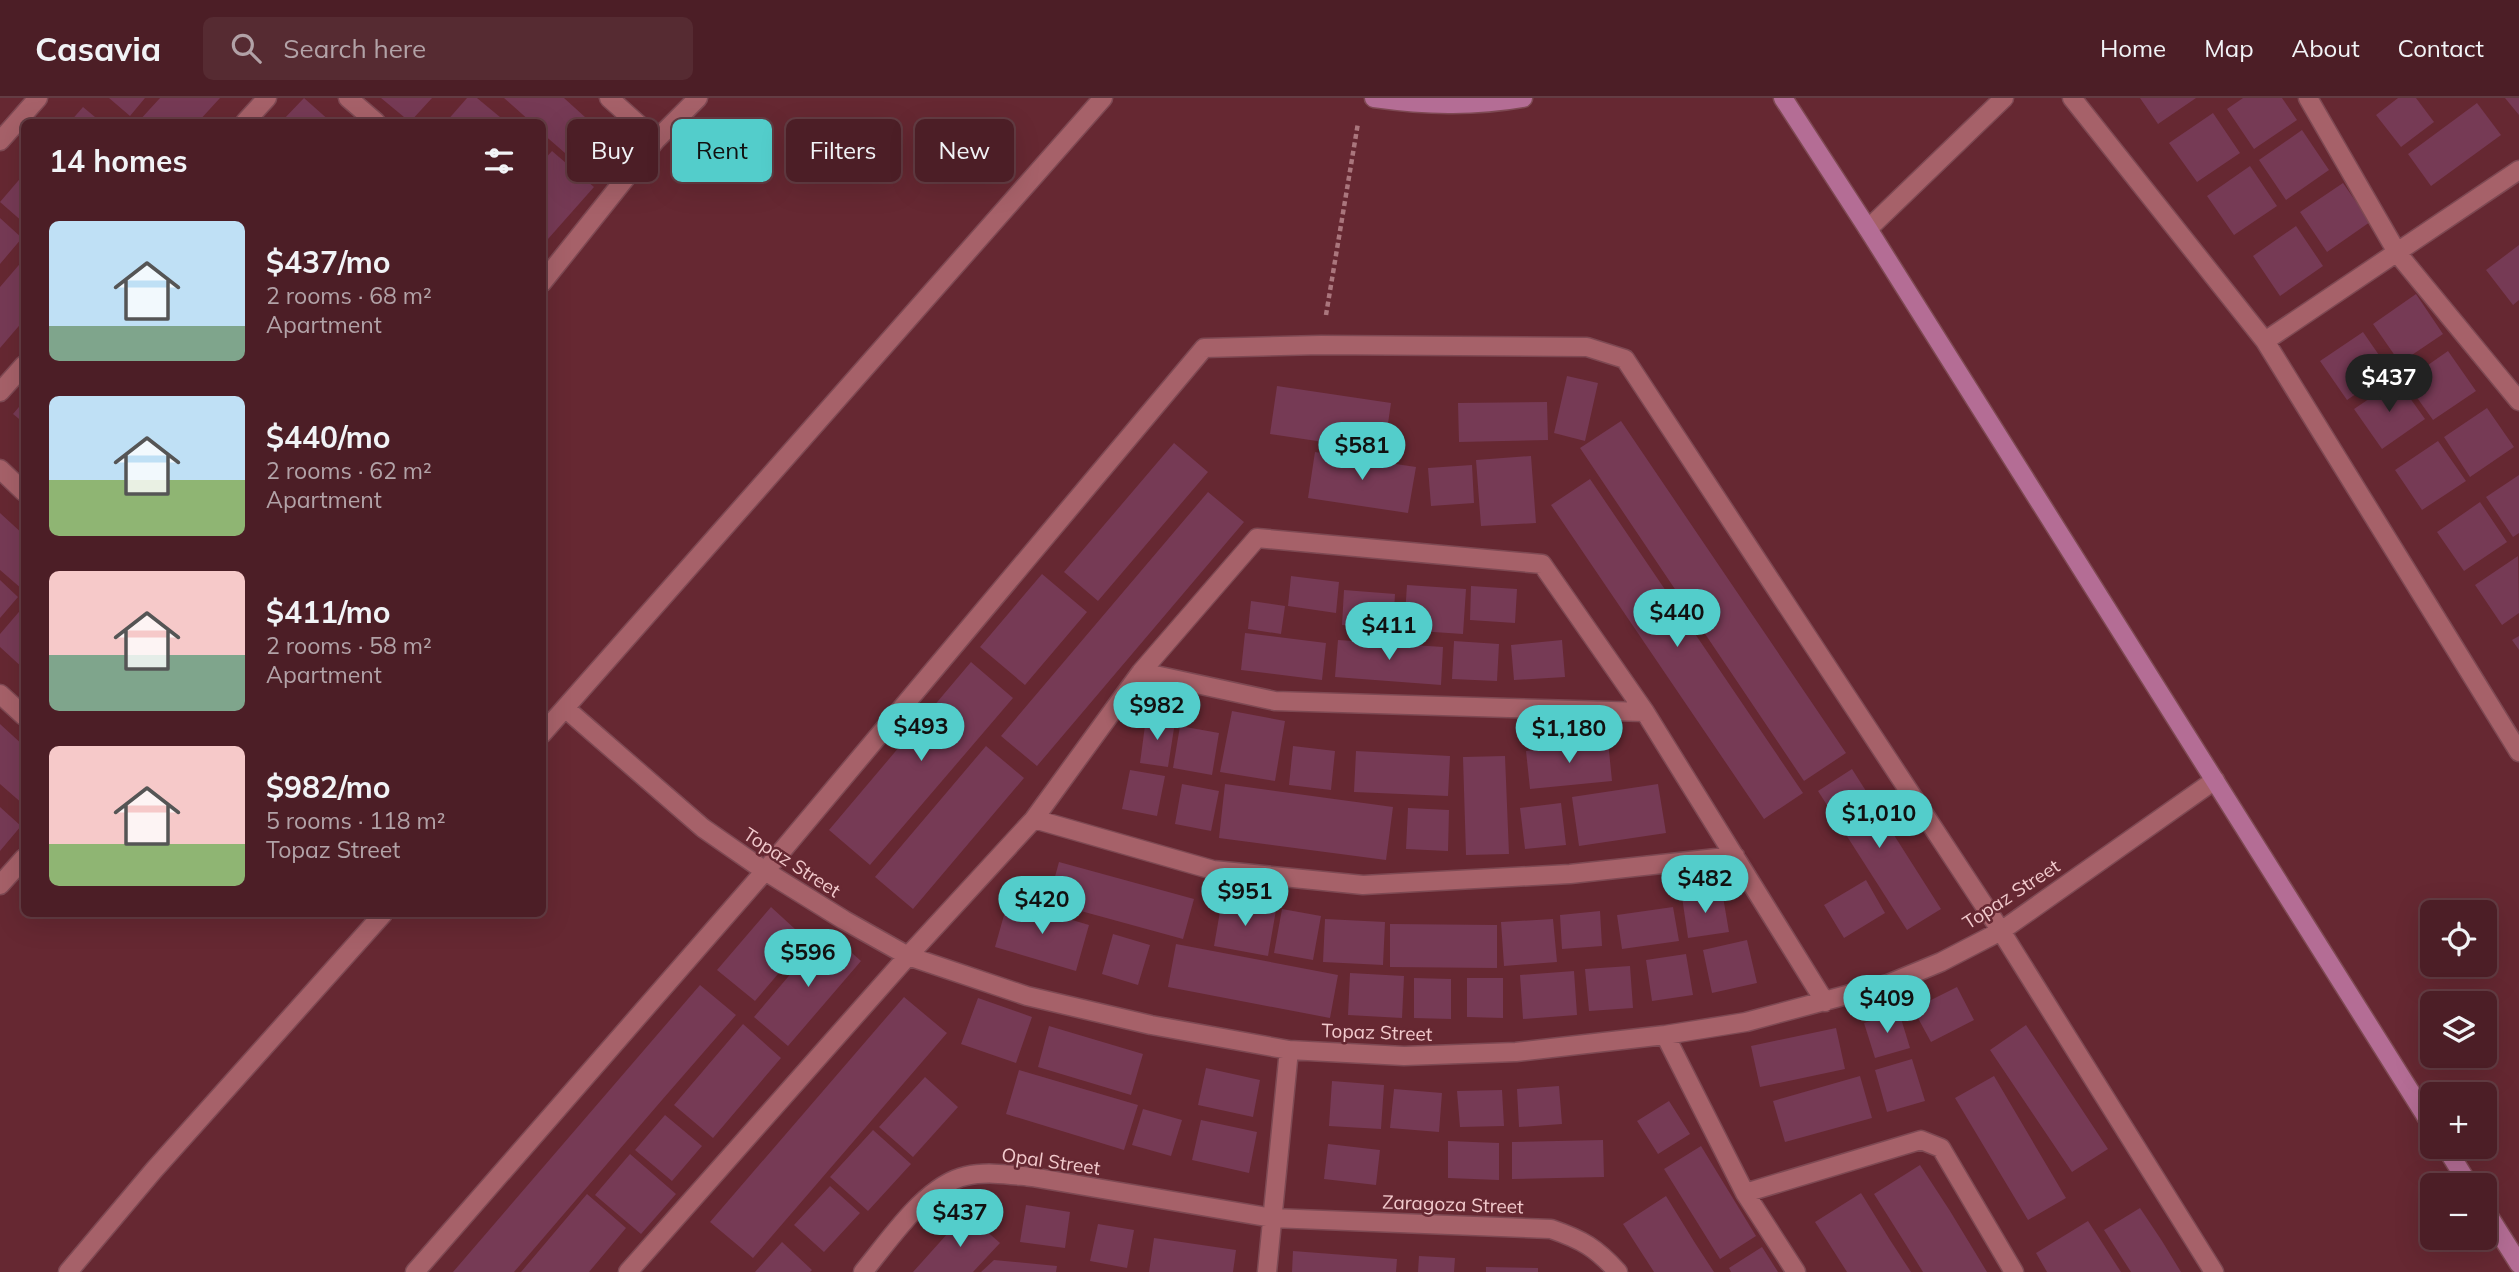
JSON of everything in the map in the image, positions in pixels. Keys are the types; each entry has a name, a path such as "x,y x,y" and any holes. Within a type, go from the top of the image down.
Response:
{"street":[{"path":"0,141 38,98"},
{"path":"248,119 267,98"},
{"path":"348,98 372,119"},
{"path":"609,98 633,119"},
{"path":"658,137 698,98"},
{"path":"546,729 1103,98"},
{"path":"1374,98 1426,105 1490,104 1522,98"},
{"path":"1783,98 2420,1107"},
{"path":"1868,229 2004,98"},
{"path":"2072,98 2265,341 2519,752"},
{"path":"2308,98 2398,254 2519,401"},
{"path":"2265,341 2398,254 2519,170"},
{"path":"546,276 621,182"},
{"path":"415,1272 765,871 1204,348 1321,345 1587,347 1625,359 2001,930 2214,1272"},
{"path":"0,392 21,368"},
{"path":"0,469 21,489"},
{"path":"628,1272 908,956 1034,819 1141,672 1257,538 1542,564 1646,712 1825,1002"},
{"path":"1141,672 1275,701 1646,712"},
{"path":"0,694 21,713"},
{"name":"Topaz Street","path":"565,708 703,828 765,871 908,956 1027,996 1151,1025 1289,1050 1404,1056 1504,1053 1665,1035 1746,1022 1888,984 1941,962 2001,930 2215,780"},
{"path":"1034,819 1213,870 1363,885 1570,874 1735,856"},
{"path":"0,885 21,861"},
{"path":"68,1272 154,1170 380,917"},
{"path":"1665,1035 1745,1193 1796,1272"},
{"path":"1267,1272 1289,1050"},
{"path":"1745,1193 1921,1140 1941,1147 2014,1272"},
{"name":"Opal Street","path":"863,1272 926,1199 944,1185 966,1176 994,1174 1032,1177 1272,1218"},
{"name":"Zaragoza Street","path":"1272,1218 1551,1229 1579,1239 1602,1254 1618,1272"},
{"path":"2497,1229 2519,1264"}],"path":[{"path":"1321,345 1360,112"}],"building":[{"path":"109,98 145,98 130,116"},
{"path":"160,98 220,98 201,119 141,119"},
{"path":"304,98 328,119 284,119"},
{"path":"381,98 432,98 413,119 406,119"},
{"path":"467,98 477,98 502,119 449,119"},
{"path":"504,98 564,98 587,119 567,119 567,155 546,136 546,119 528,119"},
{"path":"2140,98 2196,98 2158,124"},
{"path":"2243,98 2282,98 2297,120 2254,149 2227,109"},
{"path":"2398,98 2416,98 2434,122 2401,147 2376,115"},
{"path":"2505,98 2519,98 2519,115"},
{"path":"2477,103 2501,135 2431,186 2408,154"},
{"path":"83,107 97,119 73,119"},
{"path":"2213,113 2240,153 2197,182 2169,143"},
{"path":"2302,130 2329,170 2286,200 2259,160"},
{"path":"552,151 567,164 567,182 588,182 594,187 548,239 546,158"},
{"path":"2250,166 2277,206 2234,235 2207,196"},
{"path":"21,178 21,220 0,202"},
{"path":"2343,183 2370,222 2327,252 2300,212"},
{"path":"0,218 21,239 0,264"},
{"path":"2296,226 2323,266 2280,296 2253,256"},
{"path":"2519,245 2519,300 2513,305 2486,270"},
{"path":"21,262 21,324 0,348 0,287"},
{"path":"2416,294 2443,334 2400,363 2373,324"},
{"path":"2363,332 2390,371 2347,400 2320,361"},
{"path":"2448,351 2476,391 2433,420 2405,381"},
{"path":"1567,376 1598,383 1585,441 1554,433"},
{"path":"2397,380 2425,419 2382,449 2354,409"},
{"path":"1277,386 1391,403 1384,451 1270,434"},
{"path":"1547,402 1548,440 1459,442 1458,403"},
{"path":"21,405 21,421 13,414"},
{"path":"2487,408 2514,447 2470,477 2444,437"},
{"path":"1621,421 1846,753 1804,781 1580,448"},
{"path":"2438,441 2466,481 2422,510 2395,470"},
{"path":"1174,443 1208,472 1098,601 1064,572"},
{"path":"1315,452 1416,467 1408,513 1308,498"},
{"path":"1531,456 1536,523 1481,526 1476,460"},
{"path":"1472,465 1474,503 1431,506 1428,468"},
{"path":"2519,475 2519,533 2513,537 2486,497"},
{"path":"1590,479 1803,793 1764,819 1551,505"},
{"path":"1208,492 1244,522 1037,766 1001,736"},
{"path":"2480,502 2507,542 2464,571 2437,532"},
{"path":"0,513 21,532 21,588 0,570"},
{"path":"2518,556 2519,613 2502,625 2475,585"},
{"path":"1042,574 1087,612 1025,685 980,647"},
{"path":"1291,576 1339,582 1336,613 1288,606"},
{"path":"0,580 18,597 0,618"},
{"path":"1407,585 1466,589 1463,634 1404,630"},
{"path":"1471,586 1517,589 1515,623 1470,620"},
{"path":"1344,590 1395,594 1393,628 1342,625"},
{"path":"1251,601 1285,606 1281,634 1248,629"},
{"path":"21,610 21,666 0,647 0,634"},
{"path":"1245,633 1326,643 1322,680 1241,670"},
{"path":"2519,636 2519,650 2512,640"},
{"path":"1338,640 1443,647 1441,685 1335,677"},
{"path":"1562,640 1565,677 1514,680 1511,645"},
{"path":"1454,641 1499,644 1497,681 1452,679"},
{"path":"971,662 1013,698 870,865 829,830"},
{"path":"1232,711 1285,721 1275,781 1220,772"},
{"path":"1146,718 1175,722 1168,767 1140,763"},
{"path":"0,724 21,743 21,802 0,784"},
{"path":"1180,726 1219,733 1212,775 1173,768"},
{"path":"1608,741 1612,781 1530,789 1526,751"},
{"path":"986,746 1024,778 913,909 875,877"},
{"path":"1293,746 1335,751 1331,790 1289,785"},
{"path":"1356,751 1450,756 1448,796 1354,792"},
{"path":"1505,756 1509,854 1466,855 1463,757"},
{"path":"1852,769 1941,909 1907,930 1818,791"},
{"path":"1130,770 1165,776 1157,816 1122,809"},
{"path":"1182,784 1219,791 1211,831 1175,824"},
{"path":"1225,784 1393,807 1386,860 1219,838"},
{"path":"1658,784 1666,833 1579,846 1572,797"},
{"path":"1561,803 1566,845 1525,849 1520,808"},
{"path":"0,807 21,826 0,851"},
{"path":"1408,808 1449,810 1448,851 1406,849"},
{"path":"1059,862 1194,899 1183,939 1048,902"},
{"path":"1866,880 1885,913 1844,938 1824,905"},
{"path":"1722,891 1729,932 1688,938 1682,897"},
{"path":"1222,900 1276,910 1268,956 1214,946"},
{"path":"1008,901 1089,925 1076,971 995,947"},
{"path":"771,907 807,940 755,1001 717,970"},
{"path":"1673,907 1679,941 1622,949 1617,915"},
{"path":"1282,909 1321,916 1313,960 1274,953"},
{"path":"1600,911 1602,946 1562,949 1560,915"},
{"path":"1325,919 1385,922 1383,965 1323,962"},
{"path":"1553,919 1557,962 1504,966 1501,922"},
{"path":"1390,924 1497,925 1497,968 1390,967"},
{"path":"827,931 861,961 788,1046 754,1017"},
{"path":"1113,934 1150,945 1138,985 1102,974"},
{"path":"1747,940 1757,983 1712,993 1703,950"},
{"path":"1176,944 1338,975 1330,1018 1168,987"},
{"path":"1686,954 1693,995 1652,1001 1646,960"},
{"path":"1630,966 1633,1008 1589,1011 1585,969"},
{"path":"1574,971 1577,1015 1523,1019 1520,975"},
{"path":"1350,973 1404,976 1402,1018 1348,1015"},
{"path":"1414,978 1451,979 1451,1019 1414,1018"},
{"path":"1467,978 1503,978 1503,1018 1467,1017"},
{"path":"700,985 736,1015 514,1272 453,1272"},
{"path":"1957,987 1974,1020 1931,1042 1913,1009"},
{"path":"904,997 947,1033 753,1258 710,1222"},
{"path":"978,998 1032,1017 1016,1063 961,1044"},
{"path":"1899,1012 1910,1048 1875,1058 1864,1023"},
{"path":"743,1024 781,1058 713,1138 674,1105"},
{"path":"2026,1025 2108,1149 2072,1172 1990,1050"},
{"path":"1049,1026 1143,1054 1131,1095 1038,1067"},
{"path":"1836,1028 1845,1069 1760,1087 1751,1046"},
{"path":"1912,1059 1925,1101 1887,1112 1875,1070"},
{"path":"1206,1068 1260,1080 1253,1117 1198,1105"},
{"path":"1019,1070 1138,1105 1124,1150 1006,1114"},
{"path":"1860,1076 1872,1118 1785,1142 1773,1101"},
{"path":"1994,1076 2066,1198 2028,1220 1955,1098"},
{"path":"925,1077 958,1107 913,1157 879,1127"},
{"path":"1332,1081 1384,1085 1381,1129 1329,1126"},
{"path":"1559,1086 1562,1124 1519,1127 1517,1089"},
{"path":"1394,1089 1442,1093 1439,1132 1390,1128"},
{"path":"1502,1090 1504,1126 1460,1127 1457,1091"},
{"path":"1669,1101 1690,1134 1658,1154 1637,1121"},
{"path":"1143,1109 1182,1120 1171,1156 1132,1145"},
{"path":"665,1115 702,1146 672,1181 635,1150"},
{"path":"1201,1120 1257,1132 1249,1173 1192,1160"},
{"path":"873,1130 911,1164 868,1211 830,1177"},
{"path":"1603,1140 1604,1177 1512,1179 1512,1142"},
{"path":"1448,1141 1499,1143 1499,1180 1448,1178"},
{"path":"1328,1144 1380,1150 1376,1185 1324,1179"},
{"path":"1701,1146 1756,1236 1720,1259 1664,1169"},
{"path":"630,1154 676,1194 641,1234 595,1195"},
{"path":"1920,1165 1987,1272 1923,1272 1874,1194"},
{"path":"830,1186 860,1213 824,1252 794,1225"},
{"path":"1861,1193 1911,1272 1847,1272 1815,1222"},
{"path":"587,1194 626,1228 589,1272 521,1272"},
{"path":"1666,1196 1714,1272 1654,1272 1623,1224"},
{"path":"1026,1205 1070,1212 1065,1248 1020,1242"},
{"path":"2140,1208 2181,1272 2131,1272 2104,1230"},
{"path":"966,1213 1000,1243 973,1272 913,1272"},
{"path":"2088,1221 2121,1272 2047,1272 2036,1253"},
{"path":"1098,1224 1134,1230 1127,1268 1090,1261"},
{"path":"1154,1238 1236,1250 1233,1272 1149,1272"},
{"path":"782,1242 812,1270 810,1272 755,1272"},
{"path":"1762,1247 1778,1272 1731,1272 1729,1268"},
{"path":"1293,1251 1397,1259 1396,1272 1292,1272"},
{"path":"1419,1256 1455,1258 1454,1272 1418,1272"},
{"path":"994,1260 1057,1266 1056,1272 981,1272"},
{"path":"1486,1267 1538,1268 1538,1272 1486,1272"}]}
